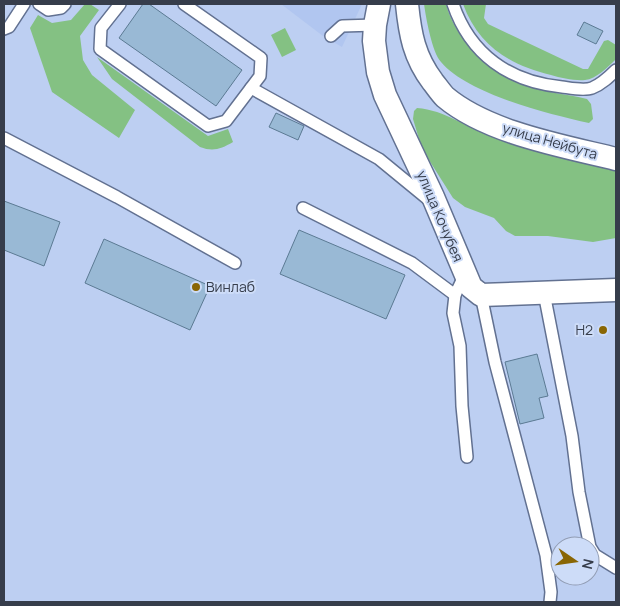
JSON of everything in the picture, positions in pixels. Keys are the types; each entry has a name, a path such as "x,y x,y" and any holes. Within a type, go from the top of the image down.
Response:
{"street":[{"name":"улица Нейбута","path":"407,4 409,30 414,48 423,68 444,96 467,112 495,125 539,140 616,159"},
{"name":"улица Кочубея","path":"377,14 375,56 385,95 436,206 464,274 471,287 481,295"},
{"path":"481,295 616,290"}],"lane":[{"path":"4,29 10,27 24,4"},
{"path":"39,4 48,10 62,8 65,4"},
{"path":"120,4 101,28 100,49 208,126 226,121 260,76 261,58 184,4"},
{"path":"453,4 465,32 474,45 492,62 512,74 534,83 590,89 601,84 616,70"},
{"path":"331,36 342,26 377,14"},
{"path":"251,88 379,158 436,206"},
{"path":"4,138 117,197 235,263"},
{"path":"303,208 412,263 455,295"},
{"path":"464,274 455,295 453,313 460,346 462,406 467,457"},
{"path":"544,293 572,436 579,492 590,547 595,555 616,568"},
{"path":"481,295 495,362 546,555 551,592 550,602"}],"shaded area":[{"path":"281,4 362,4 342,47 323,36"}],"green space":[{"path":"85,4 90,4 99,10 80,36 83,60 92,75 135,110 119,138 52,92 30,28 38,15 52,23 71,20"},
{"path":"424,4 446,4 458,31 467,43 488,64 501,73 527,86 587,99 591,104 593,119 589,123 531,108 489,93 453,73 441,62 435,51"},
{"path":"463,4 486,4 484,18 488,24 583,69 588,69 604,41 608,40 616,45 616,59 598,75 585,80 564,78 536,71 509,59 486,42 469,18"},
{"path":"285,28 296,50 282,57 271,35"},
{"path":"97,57 208,136 228,129 233,142 217,149 200,147 112,79"},
{"path":"417,108 437,112 508,142 554,156 616,171 616,238 593,242 548,236 515,236 506,231 494,218 465,207 453,198 422,149 413,119 414,111"}],"building":[{"path":"143,4 149,4 242,70 216,106 119,38"},
{"path":"584,22 603,31 596,44 577,35"},
{"path":"276,113 304,126 298,140 269,127"},
{"path":"4,201 60,222 44,266 4,250"},
{"path":"299,230 405,275 386,319 280,274"},
{"path":"104,239 210,286 190,330 85,283"},
{"path":"537,354 548,396 539,398 544,418 520,424 505,362"}],"place":[{"name":"Винлаб","path":"196,287"},
{"name":"H2","path":"603,330"}]}
